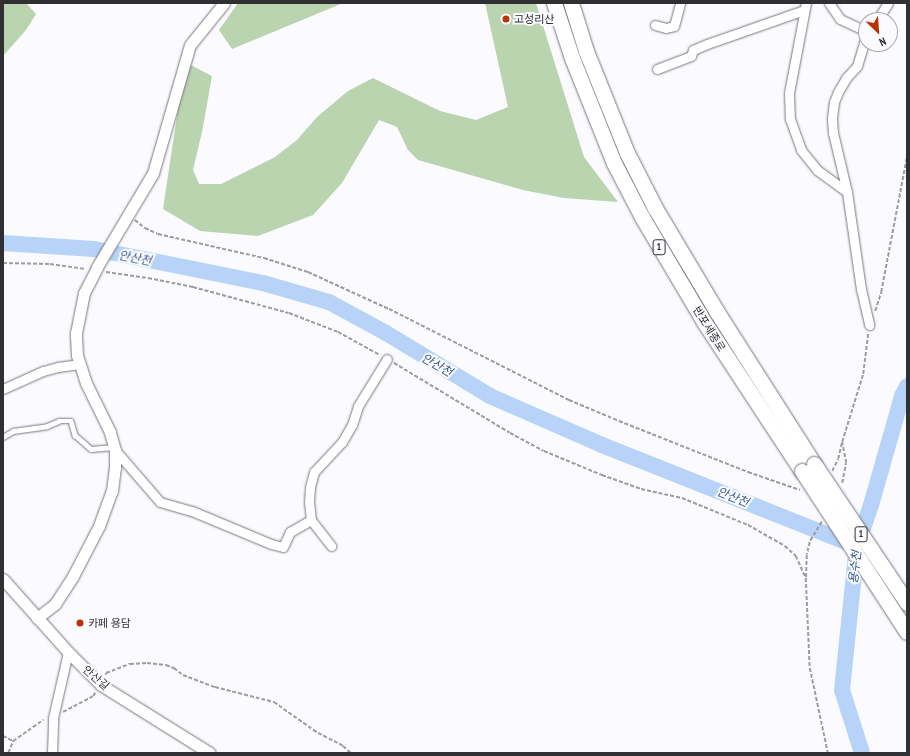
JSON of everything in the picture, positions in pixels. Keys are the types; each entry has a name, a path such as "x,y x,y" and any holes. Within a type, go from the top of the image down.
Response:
{"highway":[{"name":"반포세종로","path":"554,3 572,58 614,162 642,217 704,322 907,603"},
{"name":"반포세종로","path":"571,3 586,51 627,153 655,208 808,468 907,632"}],"street":[{"path":"37,618 55,604 73,576 99,526 112,491 115,468 114,449 110,432 86,383 77,355 76,333 84,293 96,269 153,173 190,45 224,3"},
{"path":"655,25 666,28 674,26 680,3"},
{"path":"829,3 840,19 858,27"},
{"path":"882,12 888,3"},
{"path":"657,68 692,56 693,50 707,44 805,7"},
{"path":"805,7 788,93 790,119 801,150 817,170 847,192"},
{"path":"861,52 857,66 846,78 838,92 833,113 833,133 847,192 861,289 869,326"},
{"path":"331,546 311,520 309,502 310,487 314,472 342,442 352,425 358,406 387,359"},
{"path":"3,389 43,371 80,364"},
{"path":"114,449 160,502 192,511 270,544 283,547 290,532 311,520"},
{"name":"안산길","path":"3,579 68,652 101,685 210,753"},
{"path":"52,753 53,718 68,652"}],"lane":[{"path":"3,437 13,431 47,426 60,421 71,421 75,435 92,449 114,449"}],"path":[{"path":"874,313 882,284 907,156"},
{"path":"128,217 158,234 264,258 308,272 402,315 569,400 748,472 806,491"},
{"path":"3,263 96,269 193,287 281,310 338,332 365,345 510,433 544,450 602,475 641,489 682,498 748,525 786,546 796,556 806,578"},
{"path":"830,474 838,459 863,374 869,326"},
{"path":"841,487 846,463 842,442"},
{"path":"822,521 810,542 807,555 806,578 810,668 828,753"},
{"path":"8,753 13,741 47,718 53,718 93,696 101,685 106,672 130,664 147,663 166,665 174,668 183,676 215,687 274,702 318,733 343,746 351,753"},
{"path":"3,736 13,741"}],"green space":[{"path":"3,3 26,3 36,14 26,30 3,56"},
{"path":"238,3 343,3 232,49 219,30"},
{"path":"485,3 536,3 584,157 618,202 564,198 523,190 418,160 408,150 397,127 379,120 342,183 313,215 258,236 200,231 163,209 185,62 212,76 202,132 193,170 199,184 221,184 275,157 297,140 317,117 348,91 373,78 440,111 476,120 508,107"}],"waterway":[{"name":"안산천","path":"3,243 94,249 263,283 329,302 386,333 490,396 602,445 856,546"},
{"name":"용수천","path":"862,753 842,690 857,546 871,505 902,396 907,386"}],"place":[{"name":"고성리산","path":"506,19"},
{"name":"카페 용담","path":"80,623"}]}
